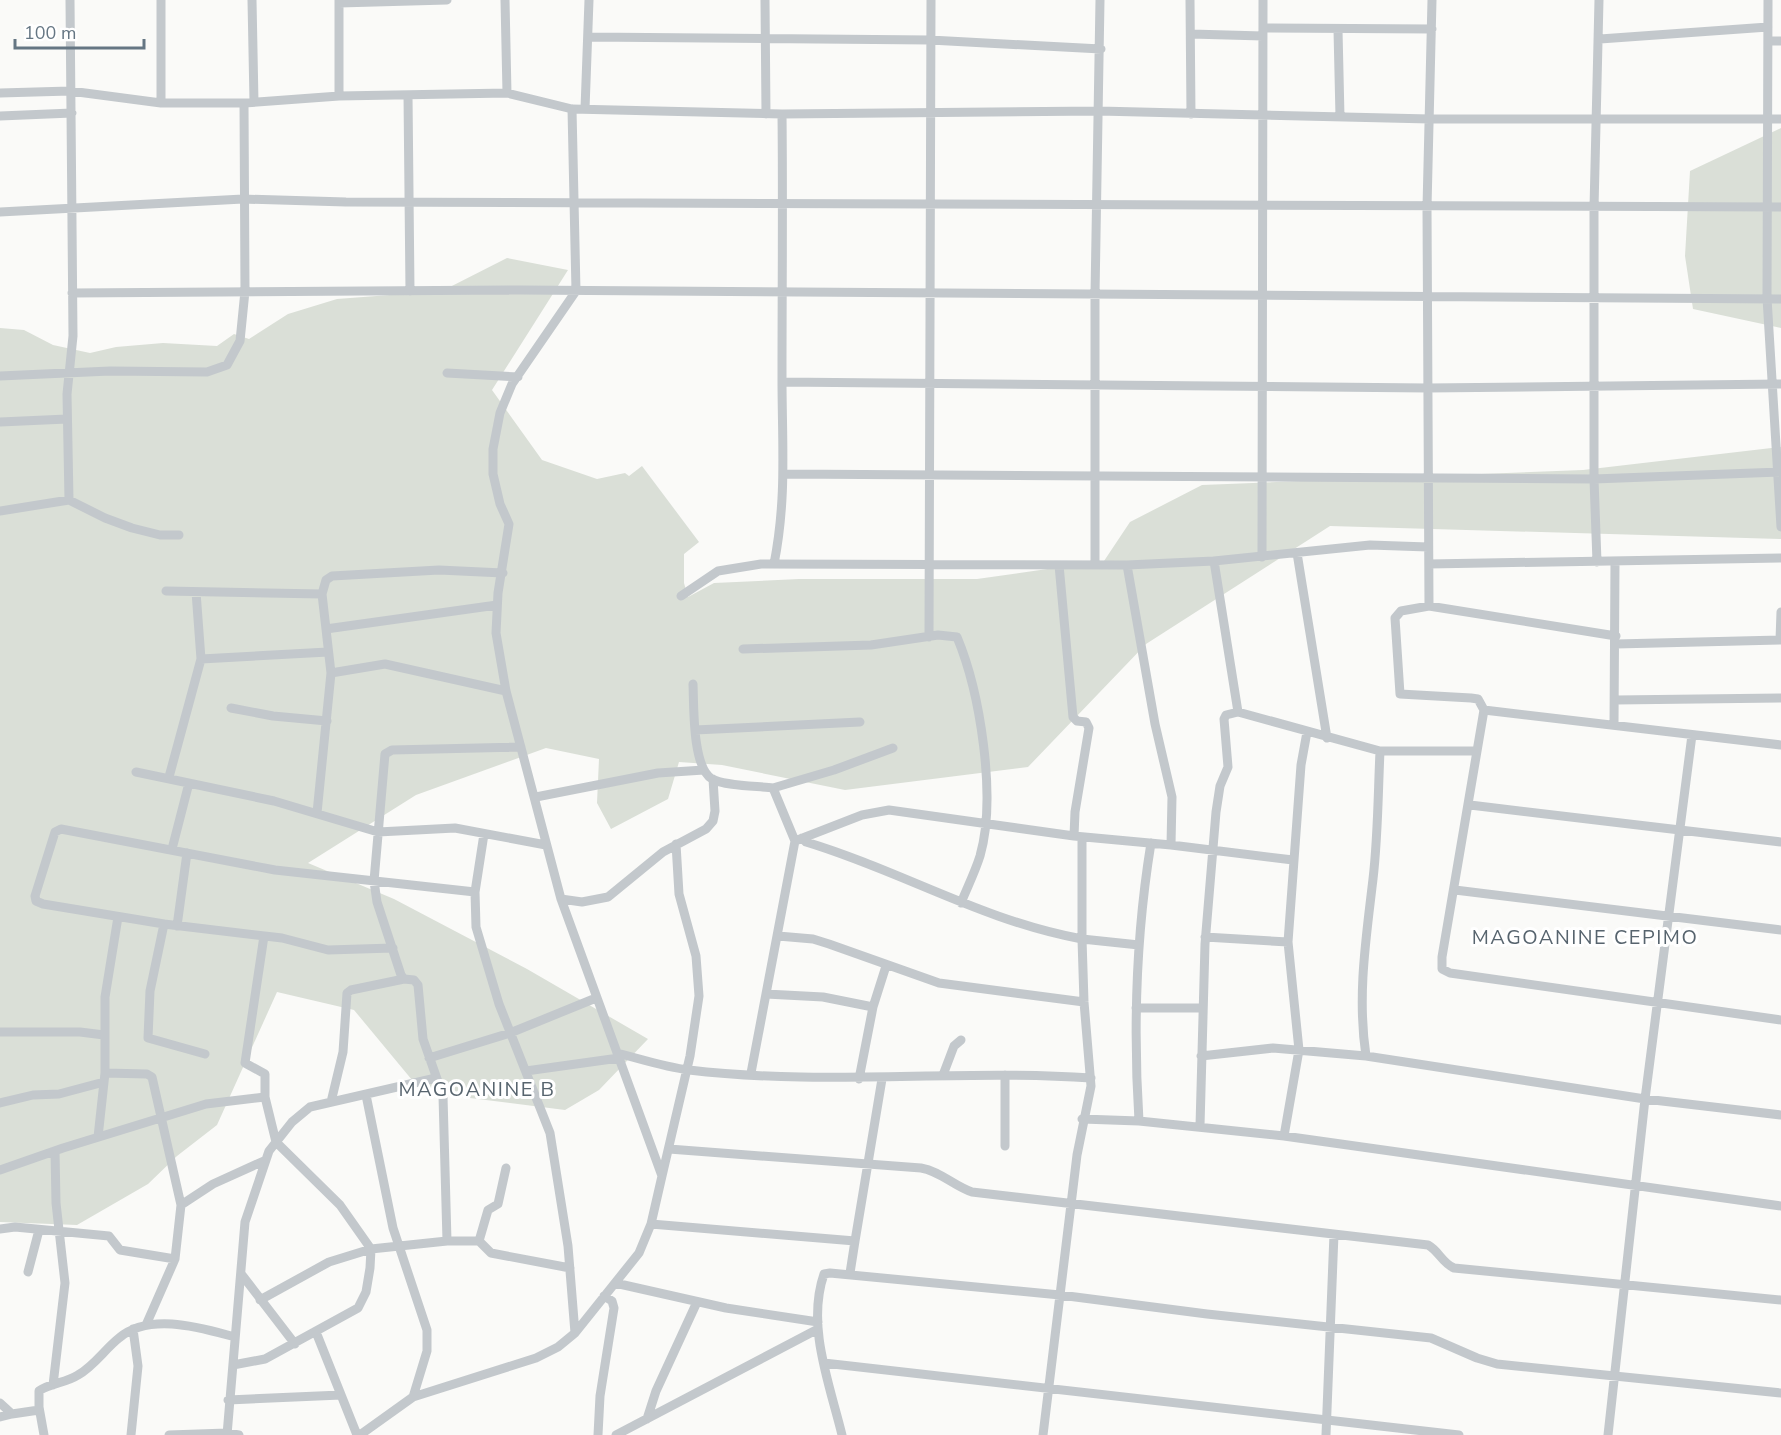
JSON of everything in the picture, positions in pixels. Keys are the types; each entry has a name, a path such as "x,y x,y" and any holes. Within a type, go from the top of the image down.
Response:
{"street":[{"path":"69,500 69,372 73,336 70,0"},
{"path":"161,103 162,0"},
{"path":"252,0 254,102"},
{"path":"339,96 339,2 447,0"},
{"path":"505,0 507,93"},
{"path":"585,109 589,37 588,0"},
{"path":"765,0 766,114"},
{"path":"929,638 931,0"},
{"path":"1095,564 1097,385 1095,295 1101,49 1100,0"},
{"path":"1190,0 1191,114"},
{"path":"1262,557 1263,0"},
{"path":"1429,606 1427,207 1432,0"},
{"path":"1597,562 1594,479 1594,208 1600,39 1599,0"},
{"path":"1768,0 1767,298 1776,385 1781,527"},
{"path":"1600,39 1768,27"},
{"path":"1191,34 1432,29"},
{"path":"1338,30 1340,117"},
{"path":"589,37 930,40 1101,49"},
{"path":"1768,41 1781,41"},
{"path":"0,93 70,91 161,103 244,103 339,96 507,93 572,109 766,114 1099,111 1430,119 1781,119"},
{"path":"408,95 410,291"},
{"path":"0,376 69,372 207,372 227,365 240,341 245,291 244,103"},
{"path":"572,109 576,291 518,376 500,414 493,449 493,474 500,504 509,524 497,605 496,633 506,691 536,797 561,899 662,1176"},
{"path":"0,116 72,113"},
{"path":"774,564 781,531 785,474 782,382 783,114"},
{"path":"0,212 243,199 930,205 1781,207"},
{"path":"72,293 576,291 1781,299"},
{"path":"447,373 518,376"},
{"path":"782,382 1428,387 1776,385"},
{"path":"0,422 68,419"},
{"path":"785,474 1594,479 1779,472"},
{"path":"0,511 69,500 105,518 132,528 160,535 179,535"},
{"path":"681,596 718,571 774,564 1127,565 1214,561 1370,545 1428,547"},
{"path":"1297,552 1327,738"},
{"path":"1429,564 1781,558"},
{"path":"1214,561 1238,712"},
{"path":"1614,725 1616,700 1615,562"},
{"path":"1043,1435 1082,1119 1089,1096 1091,1078 1084,1002 1083,939 1075,812 1089,728 1086,722 1077,721 1073,717 1059,565"},
{"path":"1127,565 1155,724 1172,797 1171,845"},
{"path":"316,813 332,673 322,594 326,580 332,576 439,570 502,573"},
{"path":"166,591 322,594"},
{"path":"169,777 201,659 196,592"},
{"path":"326,629 497,605"},
{"path":"1781,612 1780,640 1616,640 1429,606 1401,611 1395,618 1400,694 1479,699 1484,710 1476,751 1470,805 1442,957 1442,969 1445,972 1657,1004 1781,1020"},
{"path":"743,649 871,645 953,635 959,642 978,710 987,777 986,823 980,855 961,903"},
{"path":"201,659 328,652"},
{"path":"332,673 385,664 506,691"},
{"path":"693,684 695,730 704,770 713,779 773,788 834,770 893,748"},
{"path":"1616,700 1781,698"},
{"path":"231,708 273,716 327,721"},
{"path":"1484,710 1781,745"},
{"path":"1200,1126 1205,937 1220,786 1228,767 1224,719 1226,715 1238,712 1380,752 1476,751"},
{"path":"695,730 860,722"},
{"path":"1284,1136 1299,1050 1288,942 1301,765 1307,732"},
{"path":"1608,1435 1645,1099 1692,735"},
{"path":"405,979 377,902 374,881 387,750 521,747"},
{"path":"1366,1056 1362,1032 1362,969 1376,851 1380,752"},
{"path":"536,797 657,773 704,770"},
{"path":"136,772 169,777 316,813 378,832 442,827 546,845"},
{"path":"561,899 582,902 608,897 676,844 699,834 712,821 716,811 713,779"},
{"path":"172,849 189,783"},
{"path":"751,1073 799,839 773,788"},
{"path":"1470,805 1781,842"},
{"path":"799,839 831,825 880,811 986,823 1078,837 1171,845 1212,852 1293,860"},
{"path":"393,948 328,950 264,936 177,926 36,902 55,832 61,829 275,870 475,891"},
{"path":"484,834 475,891 476,927 510,1034 550,1133 559,1176 575,1333"},
{"path":"799,839 863,860 961,903 1022,926 1083,939 1139,945"},
{"path":"1139,1120 1136,1008 1139,945 1151,843"},
{"path":"316,1332 358,1435 413,1397 536,1358 558,1347 575,1333 639,1253 651,1224 687,1070 696,1018 698,975 696,956 679,894 676,844"},
{"path":"177,926 187,853"},
{"path":"1455,890 1781,930"},
{"path":"98,1137 104,1077 105,997 118,917"},
{"path":"164,924 150,991 148,1038 205,1054"},
{"path":"232,1365 264,1359 358,1308 366,1292 371,1249 340,1205 276,1142 265,1097 265,1074 245,1063 264,936"},
{"path":"778,936 813,939 913,976 960,987 1084,1002"},
{"path":"1205,937 1288,942"},
{"path":"859,1079 873,1007 886,966"},
{"path":"331,1101 344,1052 347,993 351,990 405,979 414,980 418,985 420,1026 443,1096 447,1241"},
{"path":"766,994 823,997 873,1007"},
{"path":"429,1058 510,1034 596,998"},
{"path":"1136,1008 1202,1008"},
{"path":"0,1032 80,1032 104,1035"},
{"path":"943,1075 954,1046 961,1040"},
{"path":"1201,1056 1253,1048 1366,1056 1645,1099 1781,1115"},
{"path":"526,1071 618,1055 687,1070 859,1079 943,1075 1091,1078"},
{"path":"0,1103 33,1095 59,1094 104,1077 147,1074 152,1077 181,1205 175,1259 146,1325"},
{"path":"1005,1075 1005,1146"},
{"path":"227,1434 228,1400 242,1275 245,1222 266,1160 276,1142 301,1112 331,1101 436,1078"},
{"path":"850,1273 870,1164 882,1079"},
{"path":"366,1095 398,1246 427,1330 427,1350 413,1397"},
{"path":"0,1170 206,1104 265,1097"},
{"path":"1082,1119 1139,1120 1284,1136 1781,1206"},
{"path":"669,1149 930,1170 972,1192 1428,1245 1437,1249 1447,1265 1454,1268 1626,1287 1781,1300"},
{"path":"53,1385 65,1283 55,1151"},
{"path":"181,1205 213,1184 266,1160"},
{"path":"479,1241 488,1210 498,1204 506,1168"},
{"path":"651,1224 855,1241"},
{"path":"0,1229 15,1227 109,1236 120,1250 175,1259"},
{"path":"28,1272 39,1230"},
{"path":"1326,1435 1334,1234"},
{"path":"260,1300 329,1262 371,1249 398,1246 447,1241 479,1241 491,1253 570,1268"},
{"path":"842,1435 824,1363 818,1326 824,1274 850,1273 1060,1294 1329,1328 1431,1338 1497,1364 1781,1393"},
{"path":"242,1275 295,1344"},
{"path":"615,1283 818,1326"},
{"path":"598,1435 600,1396 614,1308 612,1301 604,1296"},
{"path":"647,1419 697,1302"},
{"path":"44,1435 39,1410 39,1391 77,1376 120,1336 133,1329 146,1325 185,1325 235,1337"},
{"path":"616,1435 818,1326"},
{"path":"131,1435 138,1366 133,1329"},
{"path":"824,1363 1459,1435"},
{"path":"228,1400 341,1395"},
{"path":"0,1402 12,1414"},
{"path":"0,1418 39,1410"},
{"path":"169,1435 239,1435"}],"shaded area":[{"path":"1781,128 1781,328 1693,309 1685,256 1690,171"},
{"path":"507,258 568,270 492,390 542,460 597,479 625,473 629,476 642,466 699,542 684,554 684,583 688,597 714,583 799,579 977,579 1075,565 1102,564 1130,522 1202,485 1583,470 1781,447 1781,539 1330,526 1146,644 1028,767 845,790 722,765 679,762 668,799 611,829 597,803 599,759 546,748 416,795 308,863 394,899 527,969 648,1039 599,1090 565,1110 422,1092 354,1010 277,992 217,1125 177,1156 148,1184 77,1225 0,1222 0,328 24,330 53,345 90,353 116,347 163,343 217,346 234,334 249,339 288,314 337,299 442,291"}],"district":[{"name":"MAGOANINE CEPIMO","path":"1585,937"},
{"name":"MAGOANINE B","path":"477,1089"}]}
